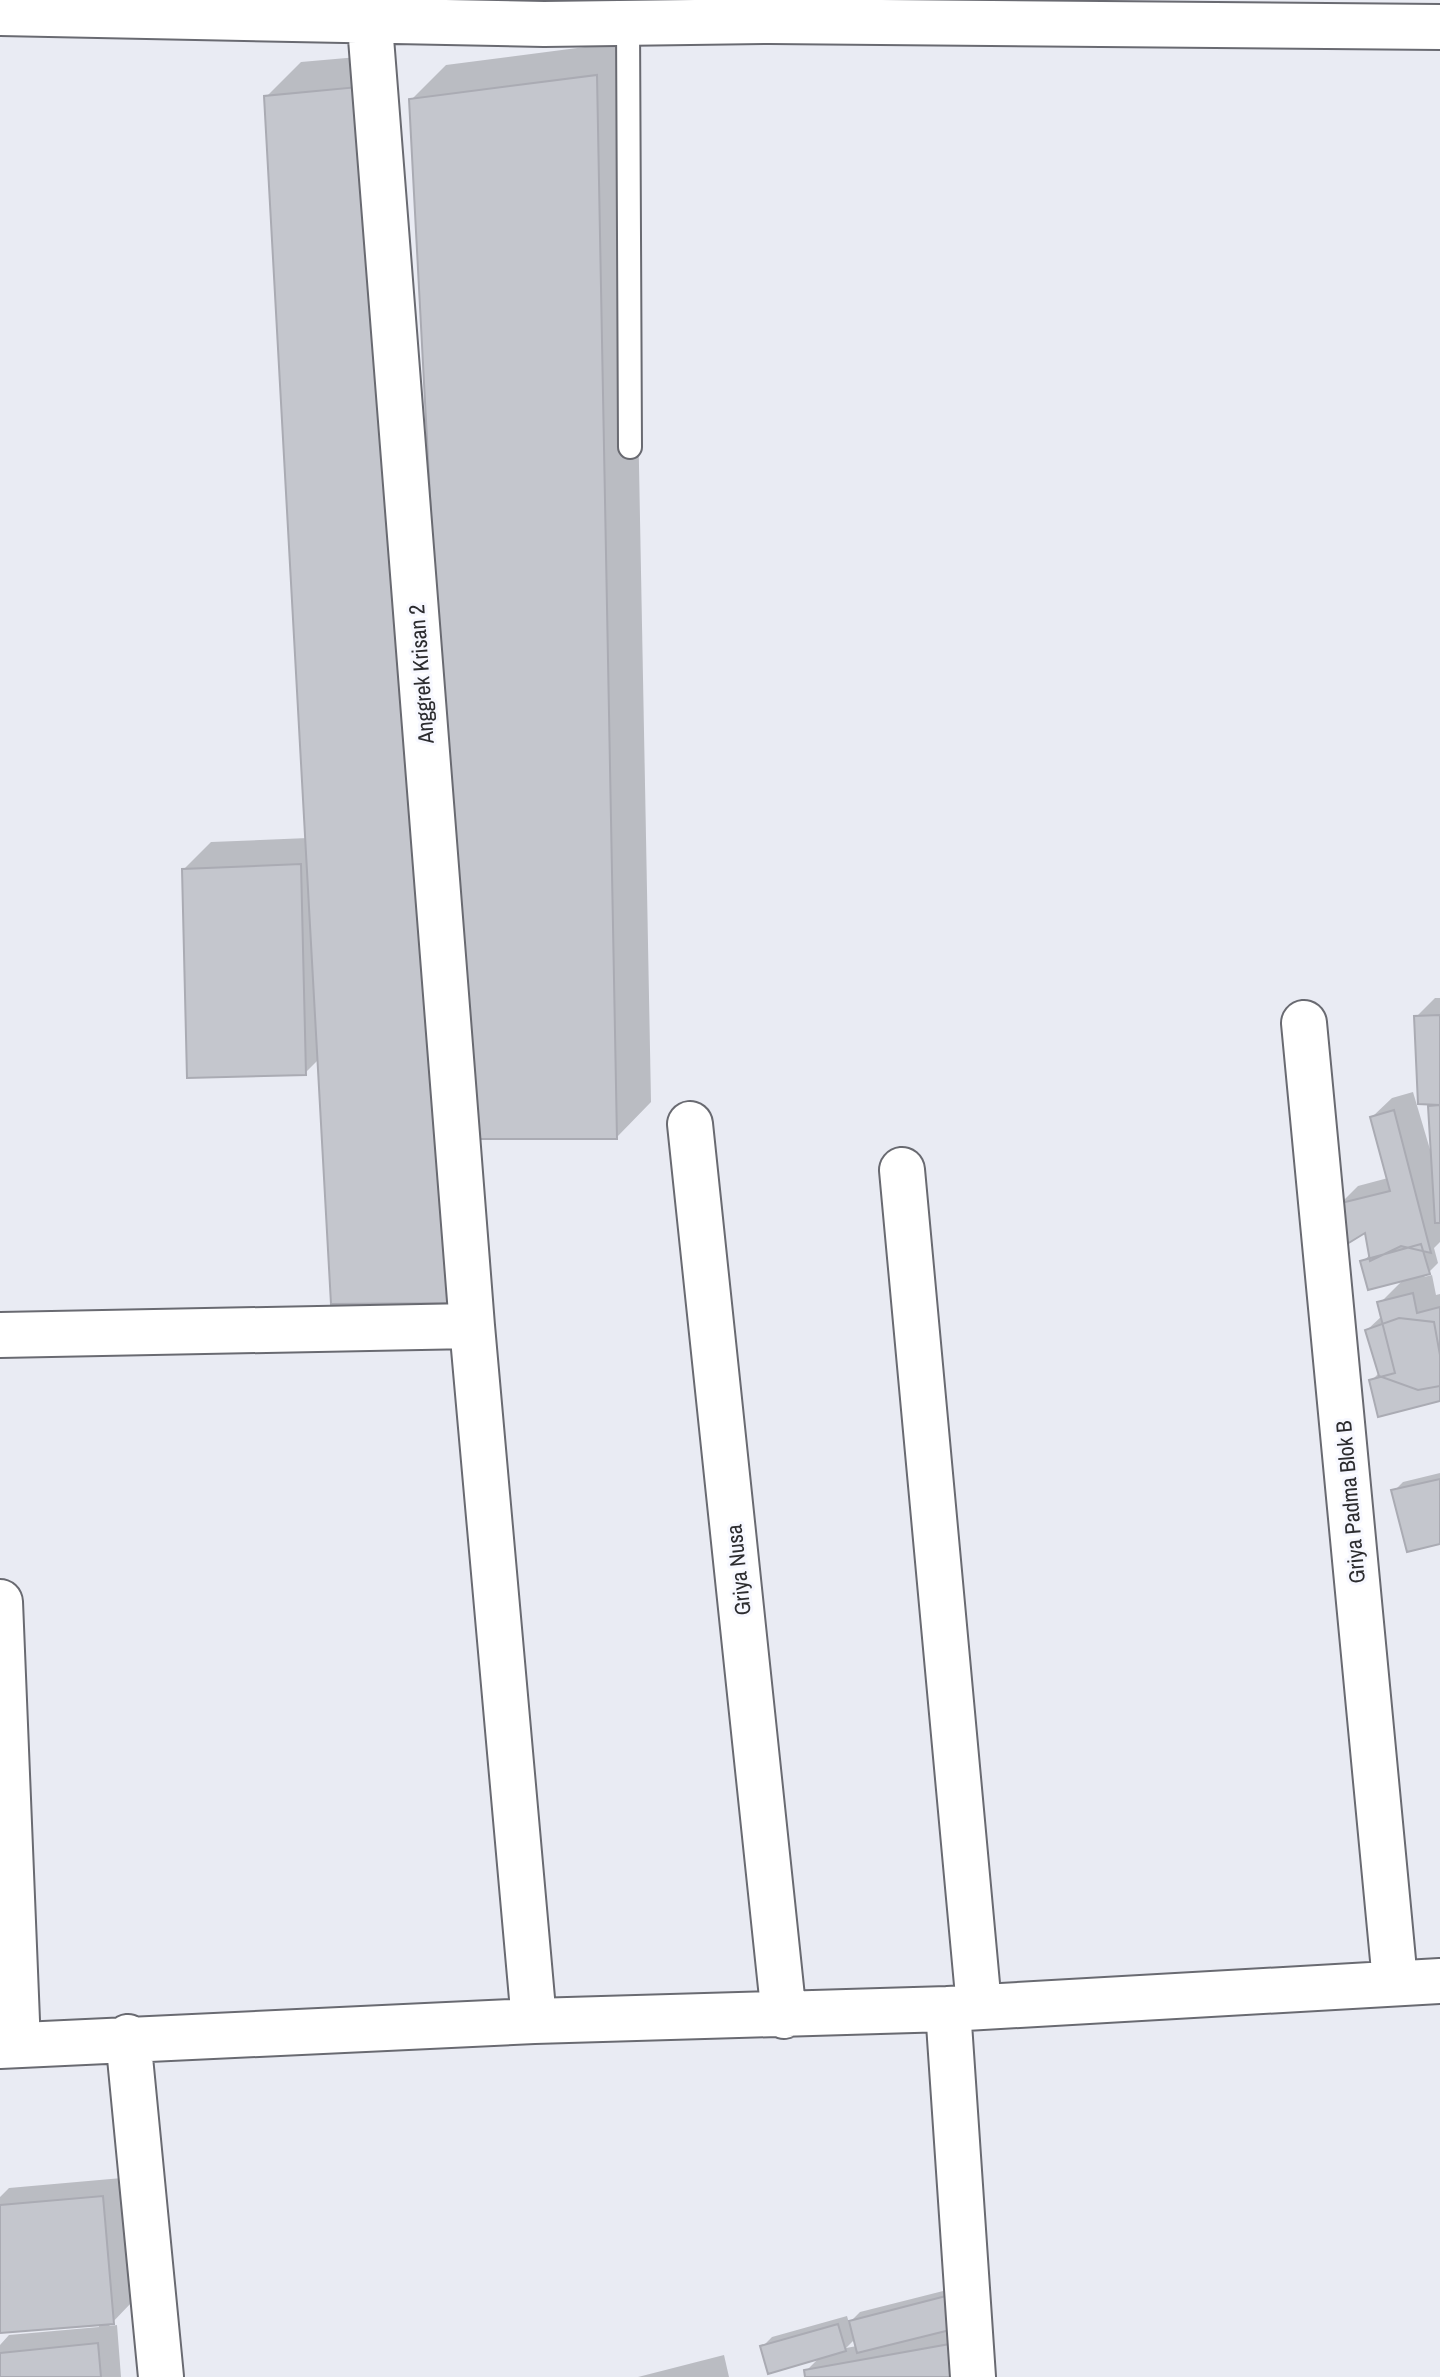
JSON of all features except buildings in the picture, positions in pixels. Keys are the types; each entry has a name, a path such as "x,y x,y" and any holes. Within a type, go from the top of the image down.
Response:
{"street":[{"path":"0,13 544,12 628,23 770,10 1440,27"},
{"name":"Anggrek Krisan 2","path":"369,11 472,1326 534,2021"},
{"name":"Griya Padma Blok B","path":"1304,1023 1395,1981"},
{"name":"Griya Nusa","path":"690,1124 784,2016"},
{"path":"902,1170 964,2008 973,2377"},
{"path":"0,1335 472,1326"},
{"path":"0,1602 8,2029 128,2037 534,2021 784,2016 1440,1981"},
{"path":"128,2037 161,2377"}],"lane":[{"path":"628,23 630,447"}]}
